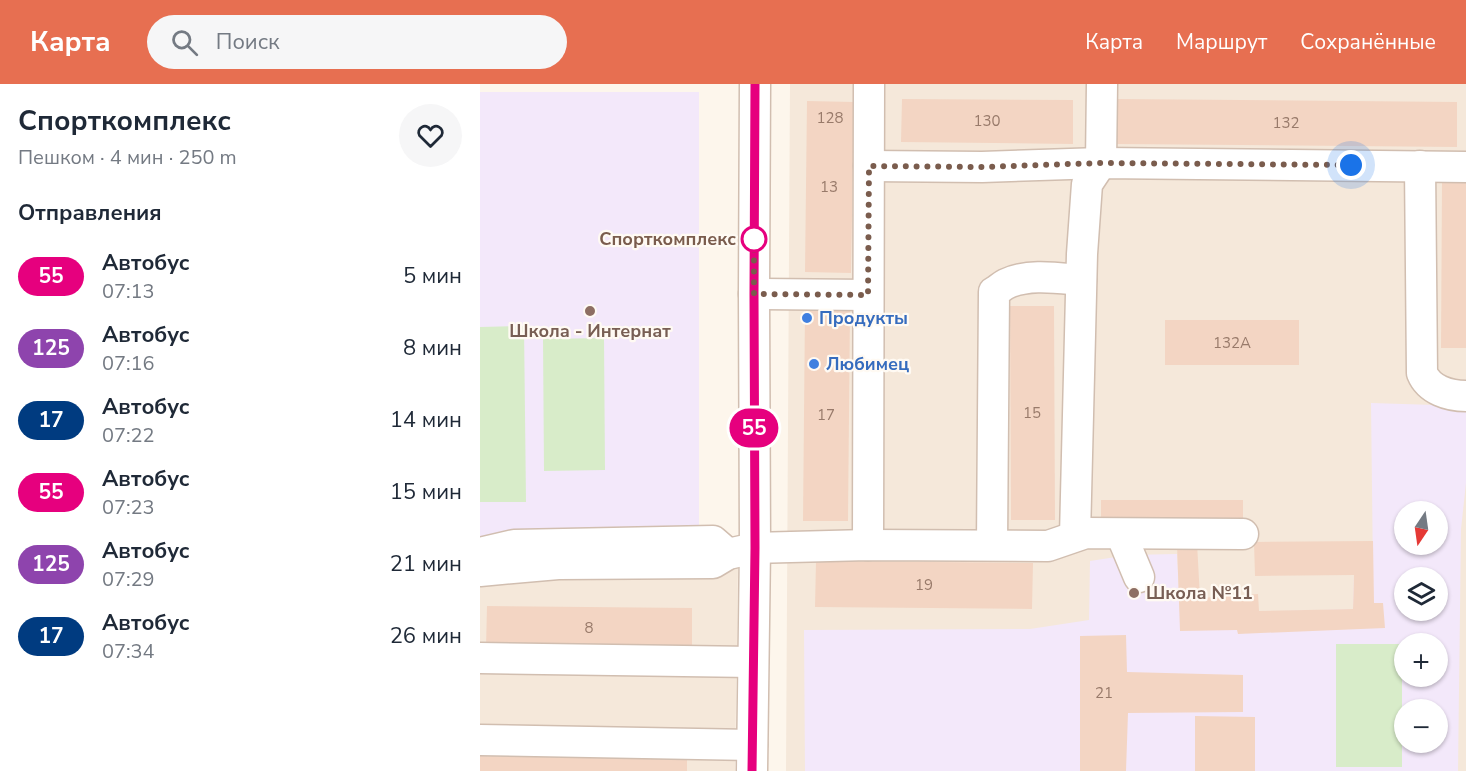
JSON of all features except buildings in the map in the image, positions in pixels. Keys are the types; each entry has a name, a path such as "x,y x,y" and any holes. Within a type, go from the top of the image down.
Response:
{"street":[{"path":"480,740 752,758 753,662 742,551 754,294 755,84"},
{"path":"868,545 869,84"},
{"path":"1075,536 1092,273 1084,226 1088,184 1101,163 1102,84"},
{"path":"869,166 982,167 1101,163 1466,167"},
{"path":"1420,166 1422,373 1425,382 1440,390 1456,396 1466,396"},
{"path":"992,545 994,292 1006,284 1022,279 1092,273"},
{"path":"754,294 868,295"},
{"path":"480,571 558,564 713,564 742,551 868,545 1048,546 1086,533 1243,534"},
{"path":"1121,534 1139,577"},
{"path":"480,553 514,545 713,541 742,551"},
{"path":"480,658 753,662"}],"shaded area":[{"path":"790,84 1466,84 1466,771 786,771"},
{"name":"Школа - Интернат","path":"480,92 699,92 699,532 480,547"},
{"name":"Школа №11","path":"1371,403 1466,406 1466,483 1461,529 1458,771 805,771 804,630 1030,629 1089,620 1090,561 1129,555 1177,554 1180,614 1353,609 1354,575 1373,574"},
{"path":"738,567 735,771 480,771 480,586 497,581"}],"green space":[{"path":"524,326 526,502 480,502 480,327"},
{"path":"604,338 605,470 544,471 543,339"},
{"path":"1336,644 1394,644 1394,687 1402,687 1402,699 1394,699 1394,753 1402,753 1402,767 1336,767"}],"bus line":[{"name":"55","path":"752,771 755,548 755,84"}],"place":[{"name":"Спорткомплекс","path":"754,239"},
{"name":"Школа - Интернат","path":"590,311"},
{"name":"Продукты","path":"807,318"},
{"name":"Любимец","path":"814,364"},
{"name":"Школа №11","path":"1134,593"}],"route":[{"path":"754,239 754,294 868,295 869,166 982,167 1101,163 1351,165"}]}
